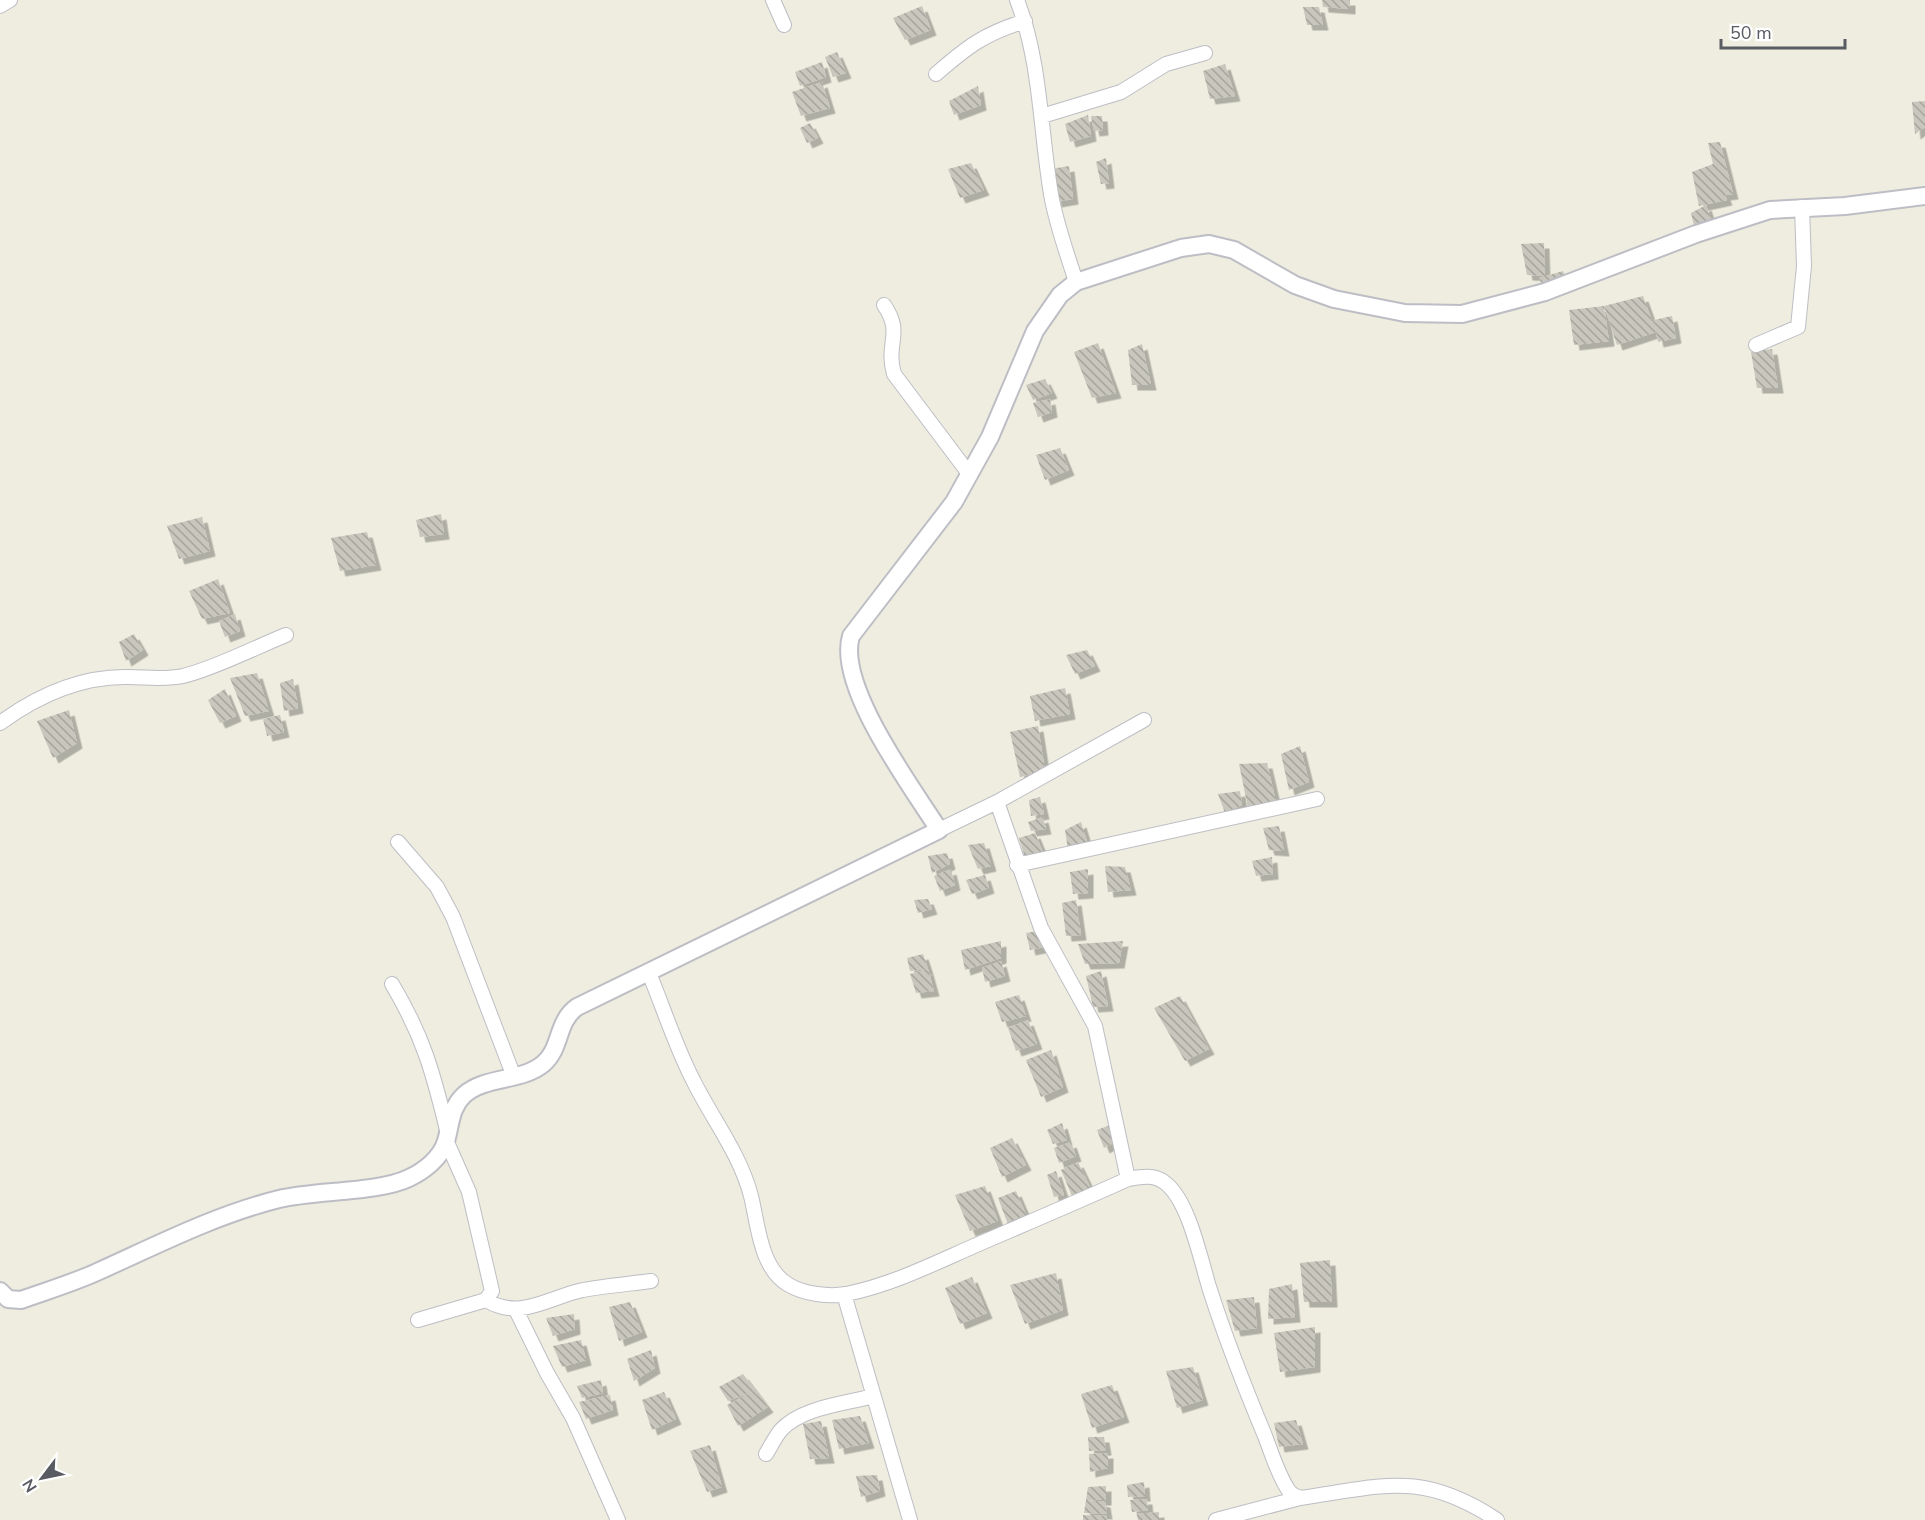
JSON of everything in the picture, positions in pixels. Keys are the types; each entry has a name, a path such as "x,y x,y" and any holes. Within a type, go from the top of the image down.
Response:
{"street":[{"path":"0,6 10,0"},
{"path":"773,0 784,26"},
{"path":"1017,0 1025,21 1042,116 1052,196 1076,282"},
{"path":"936,74 967,47 991,32 1025,21"},
{"path":"1042,116 1121,92 1166,64 1205,52"},
{"path":"939,830 868,715 850,662 849,643 860,623 949,508 970,475 990,437 1035,331 1060,295 1076,282 1181,248 1209,244 1234,250 1295,285 1334,299 1405,313 1462,314 1545,292 1770,210 1845,206 1925,196"},
{"path":"1756,345 1798,327 1804,266 1802,207"},
{"path":"884,305 895,323 896,334 890,357 894,374 970,475"},
{"path":"0,723 53,691 92,680 127,676 152,679 183,676 286,635"},
{"path":"0,1291 8,1299 21,1300 94,1273 215,1218 280,1199 377,1186 408,1179 437,1159 447,1135 454,1108 464,1095 477,1087 514,1077 543,1065 555,1052 567,1014 997,802 1144,720"},
{"path":"1017,865 1317,800"},
{"path":"997,802 1017,865 1052,949 1090,1013 1095,1026 1128,1179"},
{"path":"398,842 437,887 453,917 514,1077"},
{"path":"649,973 692,1080 738,1161 750,1193 762,1246 773,1271 788,1285 808,1292 844,1294 926,1267 1128,1179 1142,1176 1163,1181 1176,1197 1195,1239 1220,1322 1255,1413 1289,1491 1300,1498"},
{"path":"392,984 412,1018 425,1048 447,1135 469,1192 492,1292 486,1300 418,1320"},
{"path":"486,1300 494,1305 516,1310 531,1308 580,1291 651,1281"},
{"path":"844,1294 910,1520"},
{"path":"516,1310 547,1373 573,1418 618,1520"},
{"path":"766,1454 781,1430 794,1420 873,1396"},
{"path":"1216,1520 1300,1498 1401,1484 1428,1486 1452,1494 1497,1520"}],"building":[{"path":"1322,0 1350,0 1350,9 1323,7"},
{"path":"922,6 931,30 905,40 893,18"},
{"path":"1303,7 1319,7 1323,25 1307,25"},
{"path":"837,52 846,73 833,77 825,57"},
{"path":"822,62 826,77 800,86 795,72"},
{"path":"1225,64 1235,96 1210,99 1203,71"},
{"path":"822,82 830,108 801,116 792,92"},
{"path":"978,86 981,105 954,115 949,101"},
{"path":"1925,101 1925,127 1915,134 1912,102"},
{"path":"1088,115 1091,136 1070,142 1065,124"},
{"path":"1091,116 1102,116 1103,130 1094,131"},
{"path":"810,123 818,138 807,143 800,128"},
{"path":"1720,142 1733,194 1725,195 1727,200 1699,206 1692,172 1713,164 1708,143"},
{"path":"1106,158 1109,183 1101,184 1096,162"},
{"path":"971,163 984,190 960,198 948,169"},
{"path":"1069,166 1073,199 1056,202 1051,169"},
{"path":"1706,205 1713,225 1696,234 1691,213"},
{"path":"1544,243 1545,276 1527,275 1521,244"},
{"path":"1563,271 1568,284 1545,292 1539,278"},
{"path":"1643,296 1656,332 1617,345 1604,306"},
{"path":"1604,306 1609,341 1574,345 1569,310"},
{"path":"1672,316 1676,338 1658,342 1654,320"},
{"path":"1098,343 1116,393 1092,398 1074,352"},
{"path":"1142,344 1151,385 1132,385 1128,350"},
{"path":"1772,349 1778,388 1757,388 1751,352"},
{"path":"1045,379 1052,393 1033,400 1026,385"},
{"path":"1050,399 1052,412 1038,417 1033,403"},
{"path":"1060,448 1069,470 1045,480 1036,455"},
{"path":"441,514 444,534 420,537 416,520"},
{"path":"202,517 210,551 179,559 167,526"},
{"path":"367,532 376,565 340,571 331,538"},
{"path":"218,579 230,613 202,619 189,591"},
{"path":"235,614 240,631 225,637 219,621"},
{"path":"134,634 143,650 126,661 119,642"},
{"path":"1087,650 1095,666 1075,674 1066,655"},
{"path":"257,673 269,711 245,716 230,678"},
{"path":"293,679 298,708 284,711 280,683"},
{"path":"1065,688 1070,714 1035,721 1030,696"},
{"path":"225,689 236,716 220,723 208,700"},
{"path":"69,710 77,743 53,758 37,721"},
{"path":"280,715 284,732 267,736 263,719"},
{"path":"1038,726 1045,771 1020,777 1010,732"},
{"path":"1300,746 1309,782 1289,790 1281,754"},
{"path":"1267,763 1276,802 1248,808 1239,764"},
{"path":"1240,791 1242,805 1225,813 1218,794"},
{"path":"1040,797 1044,814 1031,816 1029,800"},
{"path":"1043,817 1046,829 1031,831 1028,822"},
{"path":"1081,822 1088,845 1068,850 1065,830"},
{"path":"1279,826 1284,851 1269,850 1263,828"},
{"path":"1035,833 1044,855 1026,861 1019,838"},
{"path":"984,843 991,866 978,869 968,845"},
{"path":"947,853 950,864 932,873 928,856"},
{"path":"1272,857 1273,874 1256,876 1252,861"},
{"path":"1105,866 1125,867 1131,890 1108,892"},
{"path":"951,869 955,885 940,891 934,876"},
{"path":"1088,869 1088,893 1073,894 1070,872"},
{"path":"985,875 989,888 972,894 966,880"},
{"path":"928,899 932,909 918,913 914,900"},
{"path":"1076,900 1081,935 1066,936 1062,903"},
{"path":"1038,931 1045,947 1030,950 1026,933"},
{"path":"1001,941 1001,958 965,970 961,950"},
{"path":"1123,941 1119,963 1085,964 1078,944"},
{"path":"923,954 928,969 910,971 907,958"},
{"path":"1001,961 1005,976 985,982 982,968"},
{"path":"928,969 934,991 916,993 910,974"},
{"path":"1101,971 1108,1006 1093,1007 1086,976"},
{"path":"1019,995 1026,1016 1002,1022 995,1002"},
{"path":"1180,996 1209,1049 1185,1061 1154,1008"},
{"path":"1028,1020 1037,1044 1016,1051 1008,1028"},
{"path":"1051,1050 1063,1087 1041,1097 1026,1060"},
{"path":"1062,1123 1067,1140 1053,1144 1047,1130"},
{"path":"1110,1125 1115,1142 1104,1148 1097,1130"},
{"path":"1012,1138 1026,1165 1002,1177 990,1148"},
{"path":"1071,1142 1076,1156 1059,1163 1054,1148"},
{"path":"1078,1162 1091,1189 1072,1196 1061,1170"},
{"path":"1056,1171 1064,1195 1054,1197 1047,1175"},
{"path":"985,1186 998,1221 970,1231 955,1195"},
{"path":"1016,1191 1028,1219 1009,1227 998,1198"},
{"path":"1330,1260 1332,1302 1304,1302 1300,1263"},
{"path":"1056,1273 1063,1310 1025,1324 1010,1285"},
{"path":"972,1277 987,1313 960,1324 945,1288"},
{"path":"1292,1284 1295,1317 1268,1319 1269,1289"},
{"path":"1254,1297 1257,1328 1235,1331 1226,1300"},
{"path":"630,1302 642,1332 619,1341 609,1307"},
{"path":"574,1314 575,1329 553,1336 546,1318"},
{"path":"1315,1327 1315,1367 1280,1372 1274,1333"},
{"path":"581,1340 586,1360 562,1367 553,1346"},
{"path":"651,1350 655,1368 634,1381 627,1359"},
{"path":"1193,1367 1203,1400 1177,1408 1166,1371"},
{"path":"743,1374 768,1407 738,1426 727,1405 754,1391 728,1401 719,1387"},
{"path":"601,1380 603,1393 582,1398 577,1386"},
{"path":"1112,1385 1124,1417 1092,1428 1081,1394"},
{"path":"664,1392 676,1419 652,1430 642,1400"},
{"path":"610,1395 613,1410 586,1419 579,1402"},
{"path":"860,1416 869,1443 839,1449 832,1420"},
{"path":"1296,1420 1303,1444 1279,1447 1274,1423"},
{"path":"821,1421 829,1458 810,1459 803,1424"},
{"path":"1088,1437 1104,1437 1106,1450 1089,1451"},
{"path":"710,1445 722,1487 707,1492 690,1451"},
{"path":"1108,1453 1108,1468 1090,1472 1089,1454"},
{"path":"877,1475 880,1491 861,1497 856,1476"},
{"path":"1144,1482 1145,1496 1128,1497 1127,1485"},
{"path":"1106,1486 1106,1500 1088,1500 1105,1502 1107,1514 1084,1513 1088,1487"},
{"path":"1147,1499 1148,1510 1132,1512 1130,1500"},
{"path":"1159,1512 1159,1520 1138,1520 1137,1514"},
{"path":"1083,1515 1107,1516 1107,1520 1083,1520"}]}
